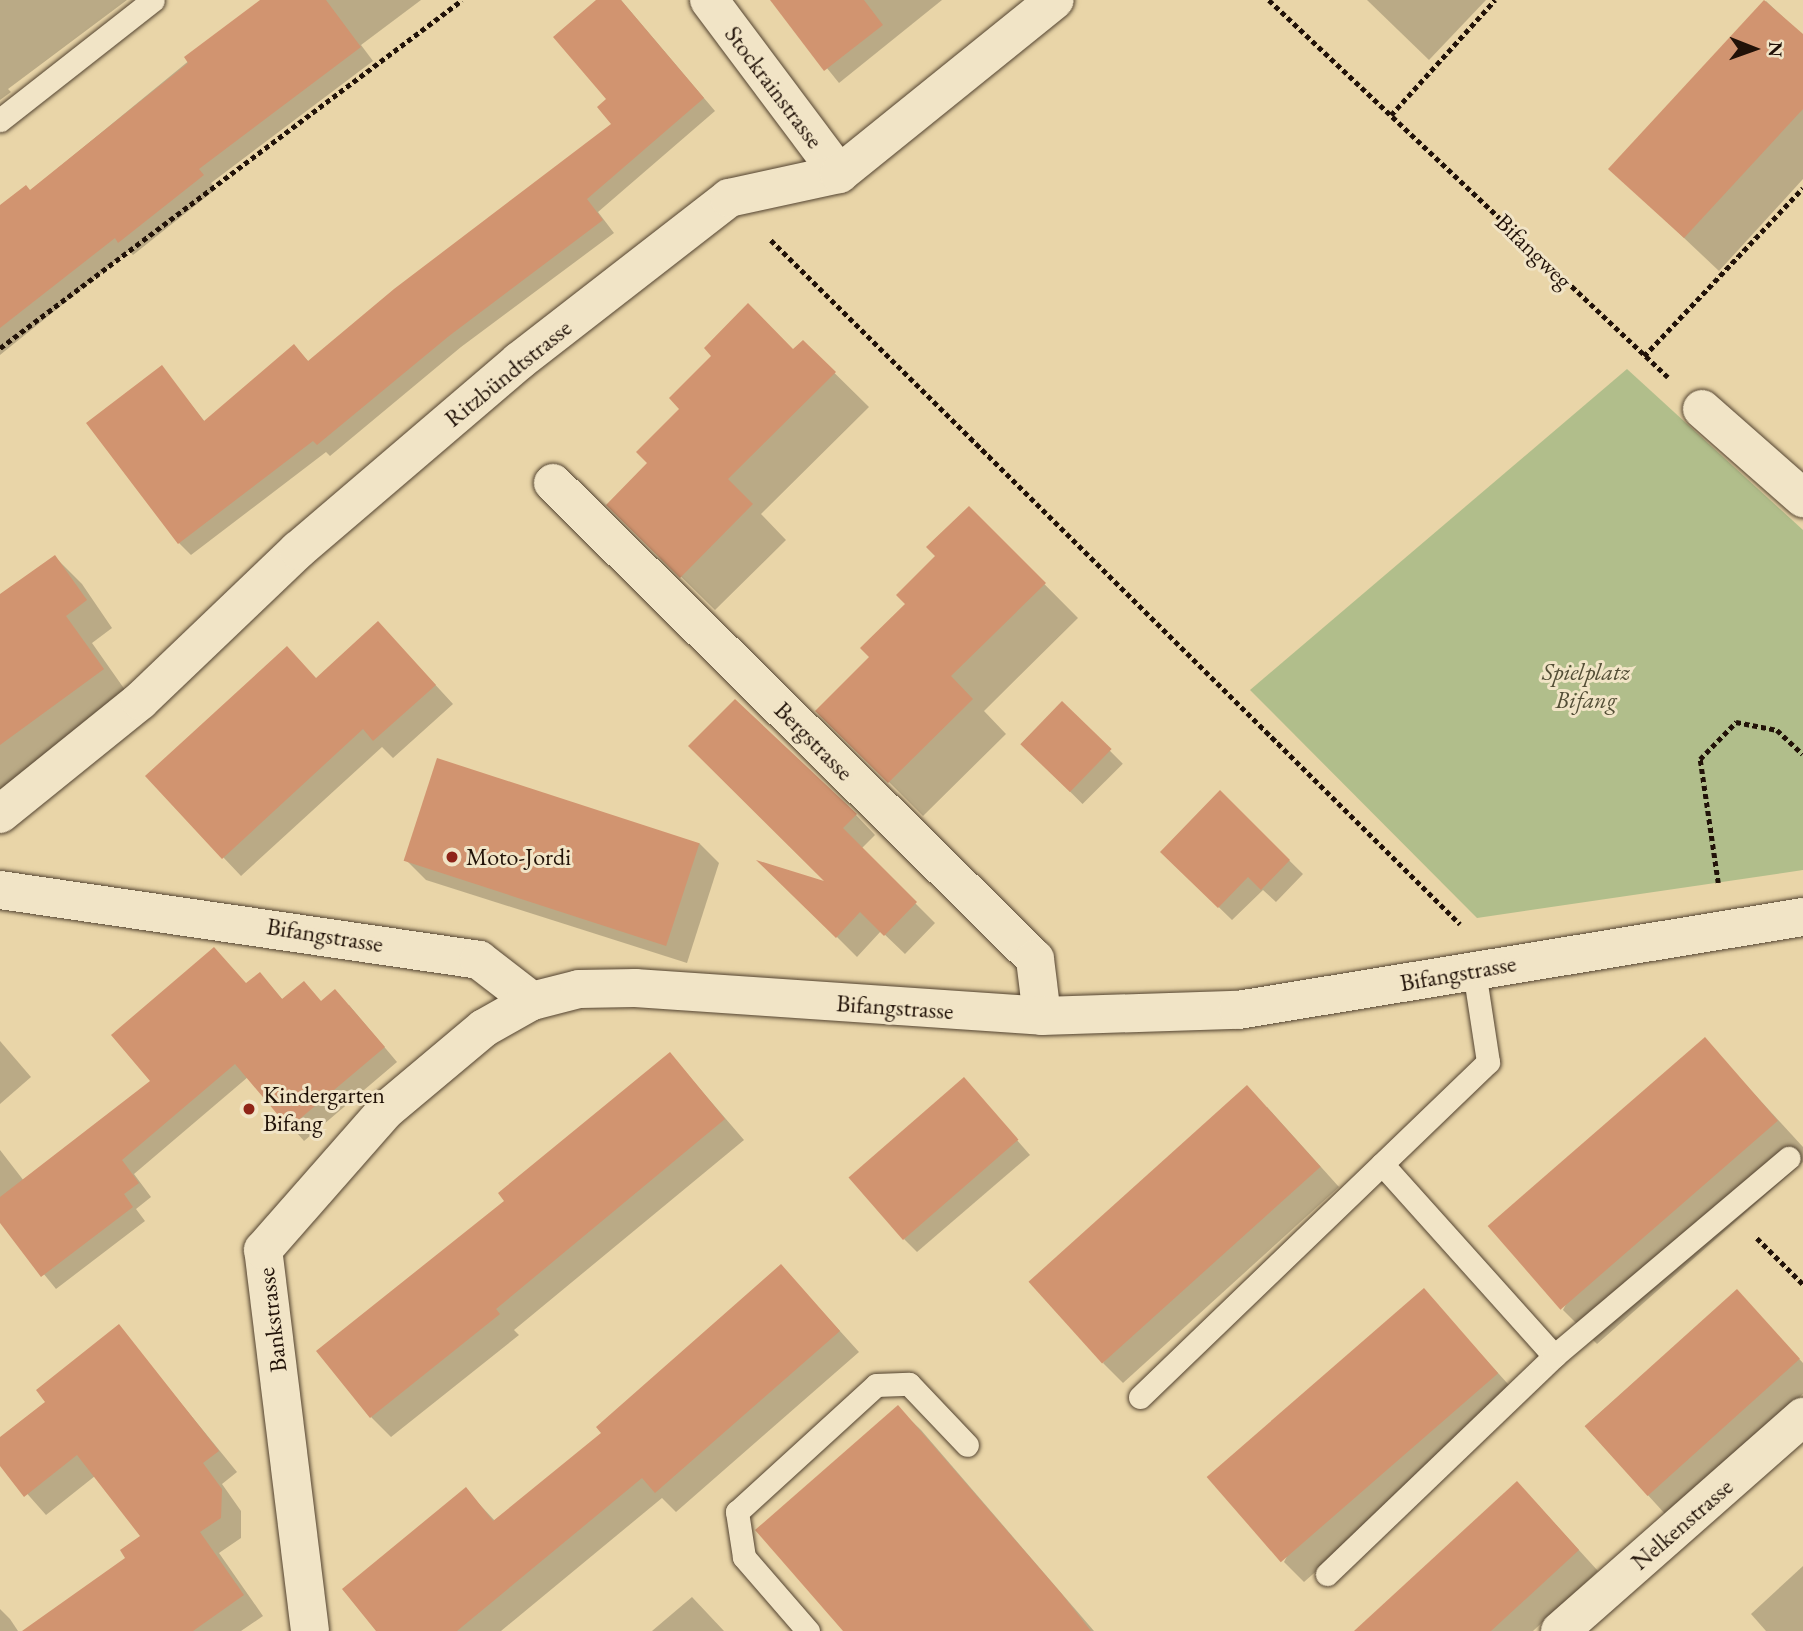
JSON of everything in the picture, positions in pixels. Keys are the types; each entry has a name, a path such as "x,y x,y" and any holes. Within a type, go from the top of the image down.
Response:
{"street":[{"name":"Stockrainstrasse","path":"709,0 839,174"},
{"name":"Ritzbündtstrasse","path":"0,814 140,701 298,550 519,362 729,198 839,174 1055,0"},
{"path":"1702,409 1803,498"},
{"name":"Bergstrasse","path":"553,483 1035,959 1042,1016"},
{"name":"Bifangstrasse","path":"0,890 479,960 532,1001 579,989 635,988 1042,1016 1238,1010 1725,927 1803,917"},
{"name":"Bankstrasse","path":"310,1631 263,1250 386,1111 484,1028 532,1001"},
{"name":"Nelkenstrasse","path":"1560,1631 1803,1417"}],"lane":[{"path":"0,120 152,0"},
{"path":"1140,1397 1488,1062 1474,971"},
{"path":"1326,1574 1554,1356 1788,1158"},
{"path":"1382,1164 1554,1356"},
{"path":"808,1631 744,1557 737,1512 876,1385 909,1384 967,1444"}],"path":[{"path":"0,348 462,0"},
{"name":"Bifangweg","path":"1269,0 1702,409"},
{"path":"1391,115 1495,0"},
{"path":"1644,356 1803,188"},
{"path":"729,198 1465,929 1474,971"},
{"path":"1725,927 1700,759 1736,722 1777,730 1803,754"},
{"path":"1729,1210 1803,1284"}],"green space":[{"name":"Spielplatz Bifang","path":"1627,369 1803,530 1803,870 1477,918 1250,690"}],"building":[{"path":"260,0 326,0 361,47 199,169 204,175 118,243 115,238 0,328 0,205 26,185 30,190 188,63 184,57"},
{"path":"596,0 621,0 704,98 587,199 603,220 449,336 317,445 313,441 178,544 86,423 162,365 204,421 294,344 308,361 394,289 611,124 597,107 606,99 553,37"},
{"path":"770,0 864,0 883,25 824,71"},
{"path":"1764,0 1803,34 1803,109 1684,238 1608,169"},
{"path":"748,303 793,349 803,340 836,372 728,479 753,504 680,578 606,505 647,463 636,452 679,409 669,398 711,356 704,348"},
{"path":"969,506 1046,583 951,676 973,699 888,783 815,711 869,657 860,648 905,604 896,595 935,556 926,547"},
{"path":"55,555 87,600 66,616 104,669 0,745 0,594"},
{"path":"378,621 436,685 373,741 363,729 222,859 145,776 287,646 316,678"},
{"path":"735,699 857,814 843,828 917,902 884,936 860,912 836,938 756,860 824,881 688,746"},
{"path":"1062,701 1112,749 1070,792 1020,744"},
{"path":"437,758 699,843 666,946 404,861"},
{"path":"1220,790 1290,860 1261,890 1248,877 1218,908 1160,852"},
{"path":"214,947 246,983 260,972 282,999 304,981 321,1001 335,989 385,1047 289,1128 235,1064 122,1160 139,1183 124,1194 133,1207 41,1277 0,1223 0,1197 150,1081 111,1035"},
{"path":"1705,1037 1778,1121 1560,1310 1488,1226"},
{"path":"670,1052 725,1119 496,1309 500,1314 370,1418 316,1351 504,1201 498,1193"},
{"path":"964,1077 1018,1140 903,1240 849,1177"},
{"path":"1247,1085 1321,1167 1102,1363 1029,1282"},
{"path":"781,1264 840,1331 655,1493 642,1478 457,1631 376,1631 342,1589 466,1487 493,1521 601,1433 596,1427"},
{"path":"1424,1288 1498,1373 1281,1562 1207,1477"},
{"path":"1737,1289 1800,1359 1648,1496 1585,1426"},
{"path":"119,1324 219,1451 203,1463 222,1489 221,1518 200,1532 244,1595 193,1631 22,1631 125,1558 120,1550 140,1536 77,1455 24,1497 0,1466 0,1437 45,1402 36,1390"},
{"path":"898,1405 1091,1631 843,1631 755,1530"},
{"path":"1517,1481 1579,1550 1491,1631 1354,1631"}],"place":[{"name":"Moto-Jordi","path":"452,857"},
{"name":"Kindergarten Bifang","path":"249,1109"}]}
